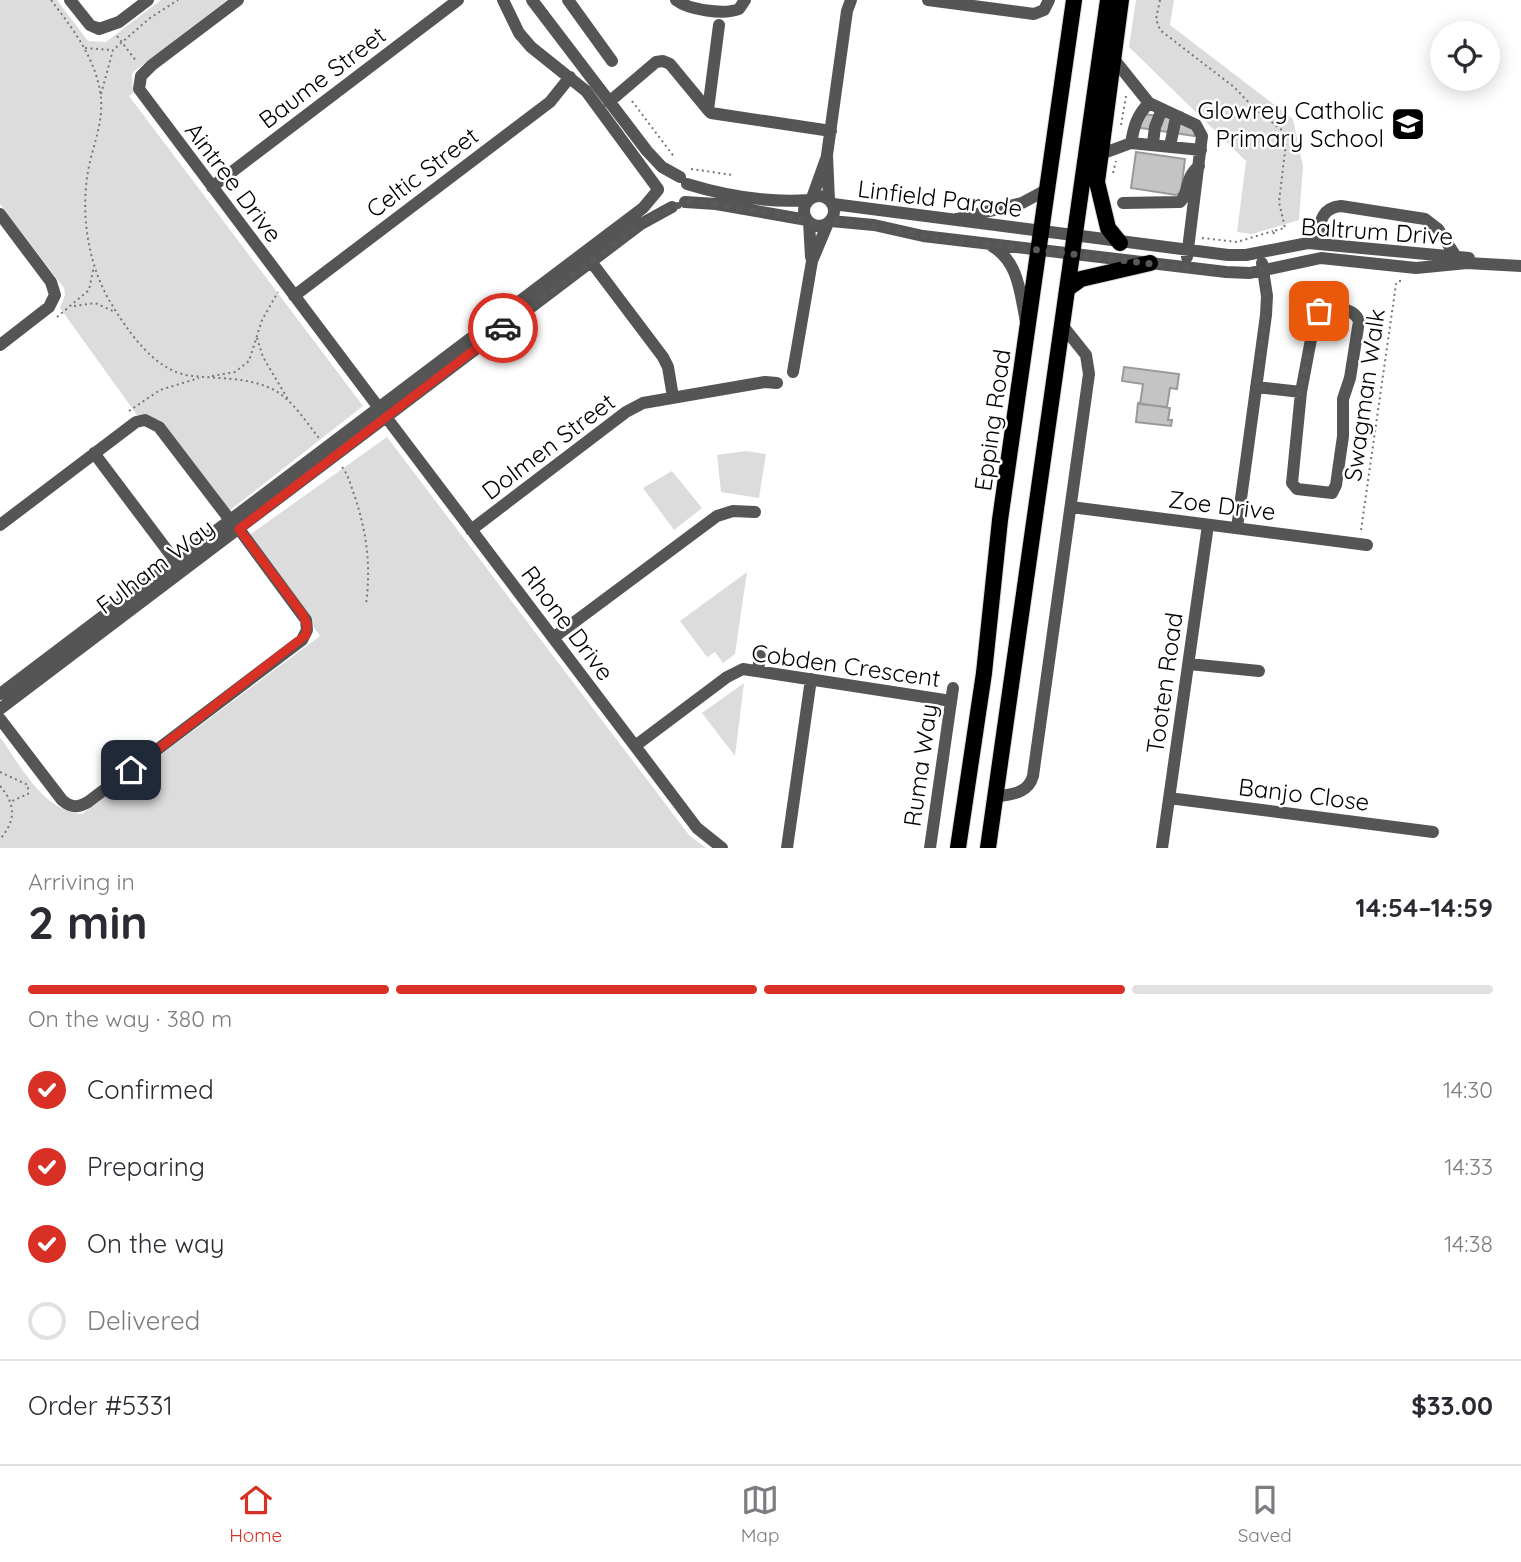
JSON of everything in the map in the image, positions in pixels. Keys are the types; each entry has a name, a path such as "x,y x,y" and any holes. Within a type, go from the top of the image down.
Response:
{"main road":[{"name":"Epping Road","path":"958,848 984,673 1000,520 1074,0"},
{"path":"988,848 1108,0"},
{"path":"1120,243 1108,228 1103,215 1097,181 1121,0"},
{"path":"1067,289 1081,279 1150,263"}],"street":[{"path":"70,0 89,25 99,29 110,27 148,0"},
{"path":"145,72 238,0"},
{"name":"Baume Street","path":"212,187 458,0"},
{"path":"503,0 519,33 531,47 588,93 658,189 663,204 672,207 685,202 716,204 808,221 818,226 829,222"},
{"path":"532,0 656,162 726,194 785,201 821,196 831,202"},
{"path":"568,0 612,61"},
{"path":"676,0 689,6 728,11 739,9 745,0"},
{"path":"812,261 804,208 811,199 827,155 847,11 851,0"},
{"path":"928,0 1026,13 1041,12 1049,0"},
{"path":"708,110 719,25"},
{"path":"1113,58 1149,103 1196,125 1200,131 1201,150 1186,268"},
{"path":"609,102 656,62 663,61 670,64 711,113 831,131"},
{"name":"Aintree Drive","path":"145,72 140,80 141,93 382,412"},
{"name":"Celtic Street","path":"294,296 550,102 570,77"},
{"path":"1131,143 1134,125 1140,112 1149,103"},
{"path":"1153,143 1155,127 1162,109"},
{"path":"1170,146 1175,122 1180,117"},
{"path":"1085,163 1101,153 1131,143 1153,143 1201,150"},
{"path":"793,372 812,261 834,213 827,155"},
{"path":"1123,203 1180,202 1185,195 1188,176 1199,166"},
{"path":"658,189 669,177 685,176"},
{"path":"685,176 690,193 685,202"},
{"name":"Fulham Way","path":"0,709 234,525 588,257 643,208 658,189"},
{"path":"950,221 1022,203 1048,189"},
{"name":"Linfield Parade","path":"831,202 1042,232"},
{"path":"1317,243 1323,214 1330,207 1341,206 1425,219 1438,229 1455,256"},
{"name":"Fulham Way","path":"588,257 672,207"},
{"path":"0,214 51,282 55,295 49,307 0,345"},
{"name":"Linfield Parade","path":"829,222 874,225 923,236 1072,254"},
{"name":"Baltrum Drive","path":"1042,232 1228,256 1317,243 1403,254 1455,256 1521,266"},
{"path":"988,244 1004,253 1012,264 1028,332"},
{"path":"1237,528 1267,304 1260,253"},
{"name":"Baltrum Drive","path":"1072,254 1226,272 1264,270 1321,258 1402,267 1500,264"},
{"path":"588,257 663,357 668,367 673,397"},
{"path":"1327,309 1354,313 1359,321 1350,378 1343,399 1343,436 1336,485 1332,493 1297,489 1292,483 1301,393 1316,313 1327,309"},
{"path":"995,797 1023,791 1028,788 1033,776 1089,368 1083,350 1062,325"},
{"name":"Dolmen Street","path":"471,530 626,412 643,403 758,383 776,383"},
{"path":"1256,387 1301,393"},
{"name":"Rhone Drive","path":"382,412 697,828 722,848"},
{"path":"0,525 136,422 155,422 306,620 307,630 302,640 99,794 78,807 62,800 0,719"},
{"path":"94,453 176,562"},
{"name":"Zoe Drive","path":"1071,507 1367,545"},
{"path":"554,638 717,516 733,511 755,512"},
{"name":"Fulham Way","path":"0,694 176,562 234,525"},
{"name":"Tooten Road","path":"1162,848 1208,525"},
{"path":"758,671 760,656"},
{"path":"1188,664 1259,671"},
{"name":"Cobden Crescent","path":"635,746 735,671 758,671 952,695"},
{"path":"787,848 811,679"},
{"name":"Ruma Way","path":"930,848 952,695"},
{"name":"Banjo Close","path":"1170,799 1433,831"}],"path":[{"path":"51,0 84,48 101,95"},
{"path":"178,0 150,18 113,50 101,95 100,120 88,173 85,207 94,265 117,313 160,364 183,375 252,382 277,392 290,402"},
{"path":"1160,0 1156,19 1160,30 1234,87 1255,109 1283,131 1286,143 1279,202 1285,228 1273,231 1278,248"},
{"path":"110,27 145,72"},
{"path":"84,48 113,50"},
{"path":"1111,182 1119,149 1129,78"},
{"path":"623,90 679,163"},
{"path":"685,176 733,175"},
{"path":"49,307 58,317 73,306 89,290 94,265"},
{"name":"Swagman Walk","path":"1361,530 1396,284 1400,282 1402,267"},
{"path":"128,412 143,400 170,386 235,372 246,365 275,295 286,285"},
{"path":"73,306 94,303 117,313"},
{"path":"257,337 263,357 290,402 347,474 365,531 370,567 366,605"},
{"path":"0,773 28,785 28,794 11,802"},
{"path":"0,786 11,802 12,823 0,839"}],"shaded area":[{"path":"0,0 57,0 88,41 106,42 161,0 227,0 132,73 133,93 129,96 363,406 229,511 160,420 137,415 60,308 65,295 64,288 0,204"},
{"path":"1136,0 1174,0 1170,25 1293,119 1303,166 1299,220 1252,234 1237,232 1246,161 1129,47"},
{"path":"387,437 689,835 706,848 0,848 0,737 44,796 68,811 82,814 320,636 248,536"},
{"path":"746,451 766,454 759,498 721,492 717,455"},
{"path":"672,471 702,508 674,530 643,488"},
{"path":"747,572 735,654 723,663 715,652 707,657 680,621"},
{"path":"744,683 735,756 702,713"}],"building":[{"path":"1136,113 1197,121 1195,136 1134,127"},
{"path":"1136,152 1185,159 1181,192 1176,195 1131,188"},
{"path":"1124,367 1179,374 1177,389 1170,388 1167,407 1140,404 1143,384 1122,381"},
{"path":"1138,403 1170,408 1168,420 1172,420 1171,426 1136,422"}],"way so far":[{"path":"503,328 641,224 685,202 704,202 807,220 818,226 824,226 831,221 846,222 923,236 1186,268 1250,273 1264,270 1267,304 1256,387 1301,393 1314,316 1319,311"}],"place":[{"name":"Glowrey Catholic Primary School","path":"1408,124"}],"route":[{"path":"131,770 306,635 307,625 303,615 239,529 503,328"}]}
